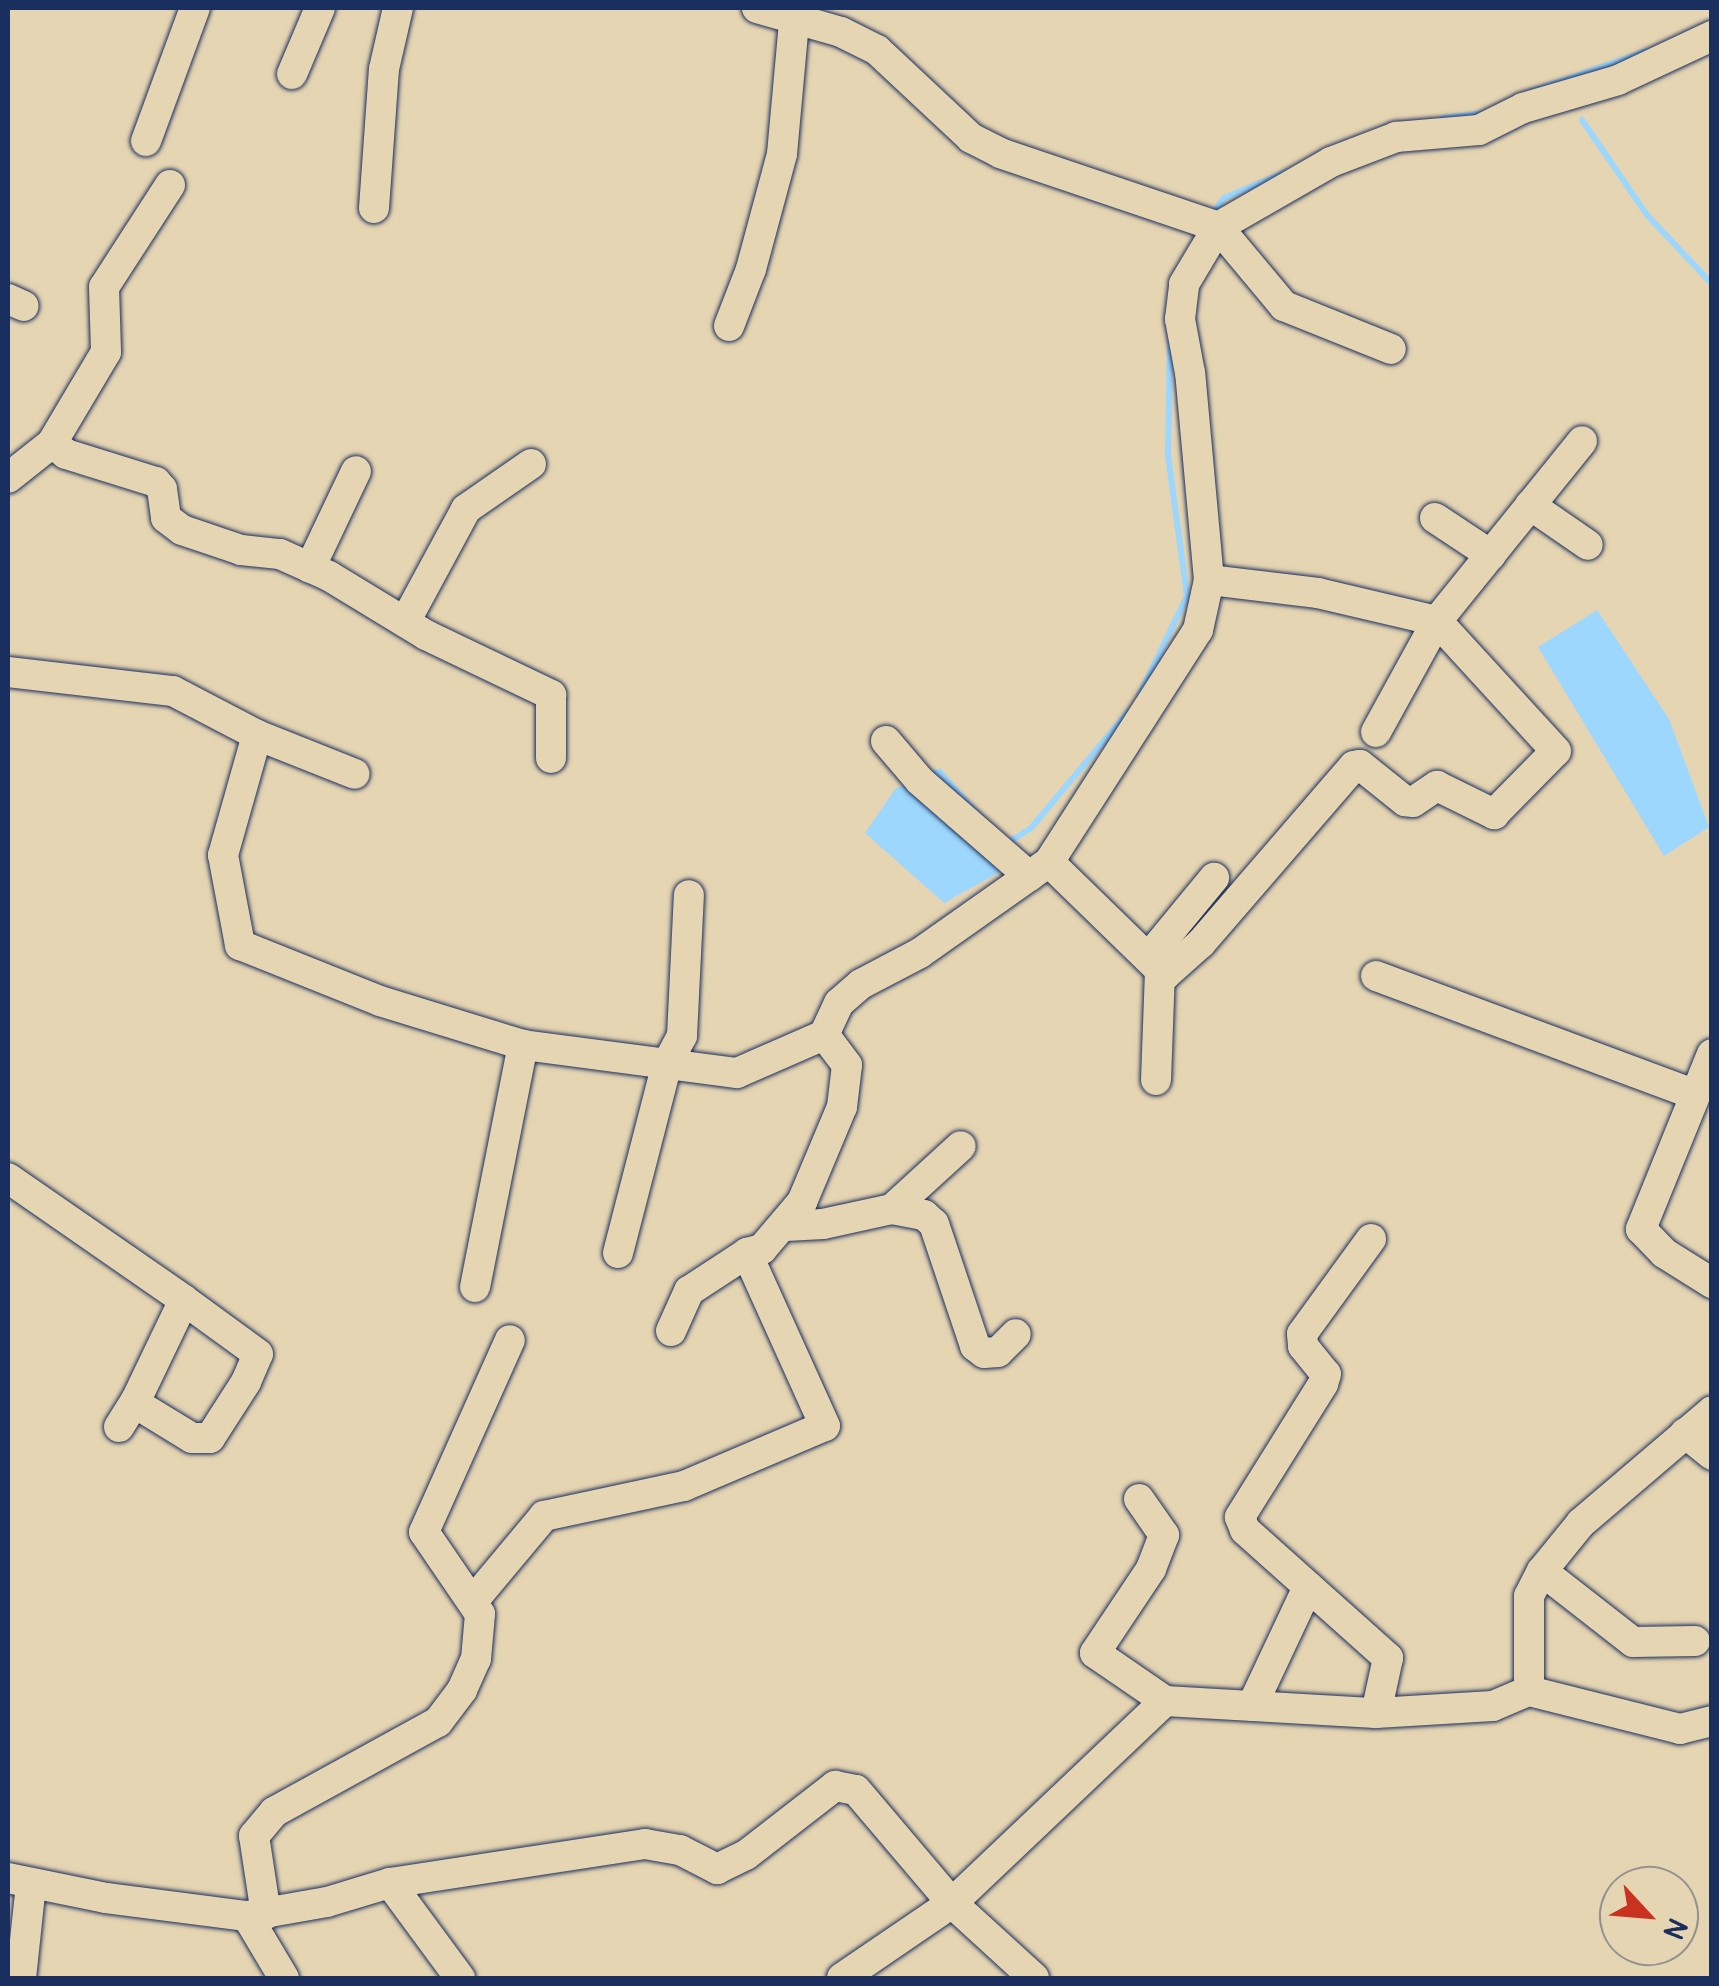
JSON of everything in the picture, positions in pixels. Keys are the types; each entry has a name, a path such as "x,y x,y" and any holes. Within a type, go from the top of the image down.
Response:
{"street":[{"path":"146,141 195,8"},
{"path":"292,74 320,8"},
{"path":"374,208 384,69 398,8"},
{"path":"757,8 841,32 877,50 971,138 1000,153 1218,226 1284,306 1391,349"},
{"path":"729,326 751,269 782,154 794,21"},
{"path":"257,736 223,855 240,945 380,1001 523,1045 737,1073 824,1036 839,1004 861,984 920,953 1040,869 1198,630 1209,580 1190,373 1180,319 1184,284 1218,226 1331,162 1396,137 1479,130 1523,108 1618,80 1712,36"},
{"path":"8,478 52,444 106,352 101,304 104,287 170,186"},
{"path":"1376,732 1437,622 1582,441"},
{"path":"52,444 66,454 156,482 162,489 166,518 182,530 241,550 280,554 551,696 552,758"},
{"path":"405,622 466,508 531,464"},
{"path":"310,568 356,471"},
{"path":"1530,505 1588,545"},
{"path":"1434,518 1490,555"},
{"path":"886,741 920,781 1040,869 1165,975 1191,953 1354,766 1360,765 1405,801 1414,802 1438,786 1494,814 1556,751 1437,622 1318,593 1209,580"},
{"path":"8,672 173,691 257,736 355,774"},
{"path":"1156,1080 1154,964 1214,878"},
{"path":"618,1253 667,1064 682,1036 689,895"},
{"path":"1376,976 1694,1094"},
{"path":"671,1331 689,1291 748,1253 762,1249 786,1226 802,1202 842,1107 847,1065 824,1036"},
{"path":"475,1287 523,1045"},
{"path":"1712,1054 1640,1229 1664,1253 1712,1283"},
{"path":"892,1209 961,1146"},
{"path":"8,1178 258,1354 246,1382 210,1438 192,1438 138,1405 136,1400"},
{"path":"786,1226 823,1224 892,1209 916,1212 934,1224 974,1346 984,1353 998,1352 1016,1334"},
{"path":"1371,1239 1302,1334 1303,1346 1326,1374 1323,1384 1240,1516 1245,1530 1388,1658 1376,1713"},
{"path":"472,1601 544,1516 684,1486 825,1426 748,1253"},
{"path":"119,1427 184,1300"},
{"path":"284,1978 256,1915 254,1836 274,1812 438,1722 462,1690 476,1659 480,1614 424,1532 510,1340"},
{"path":"1529,1691 1529,1596 1542,1571 1581,1524 1712,1411"},
{"path":"1684,1433 1712,1456"},
{"path":"1138,1499 1164,1535 1150,1569 1096,1653 1166,1702 1376,1713 1493,1706 1529,1691 1680,1730 1712,1721"},
{"path":"1542,1571 1633,1642 1695,1642"},
{"path":"1252,1706 1308,1587"},
{"path":"842,1978 952,1903 1166,1702"},
{"path":"21,1978 19,1881 256,1915 390,1883 645,1844 680,1850 717,1869 746,1855 836,1786 856,1790 952,1903 1034,1978"},
{"path":"390,1883 460,1978"}],"water":[{"path":"1597,610 1669,719 1709,827 1664,856 1538,647"},
{"path":"940,768 1023,859 944,903 865,833 895,789"}],"waterway":[{"path":"1527,93 1647,51"},
{"path":"1443,118 1485,113"},
{"path":"1582,120 1647,215 1712,284"},
{"path":"1215,210 1224,198 1286,172"},
{"path":"1140,694 1187,596 1168,455 1170,343"},
{"path":"1004,845 1031,828 1128,712"}]}
